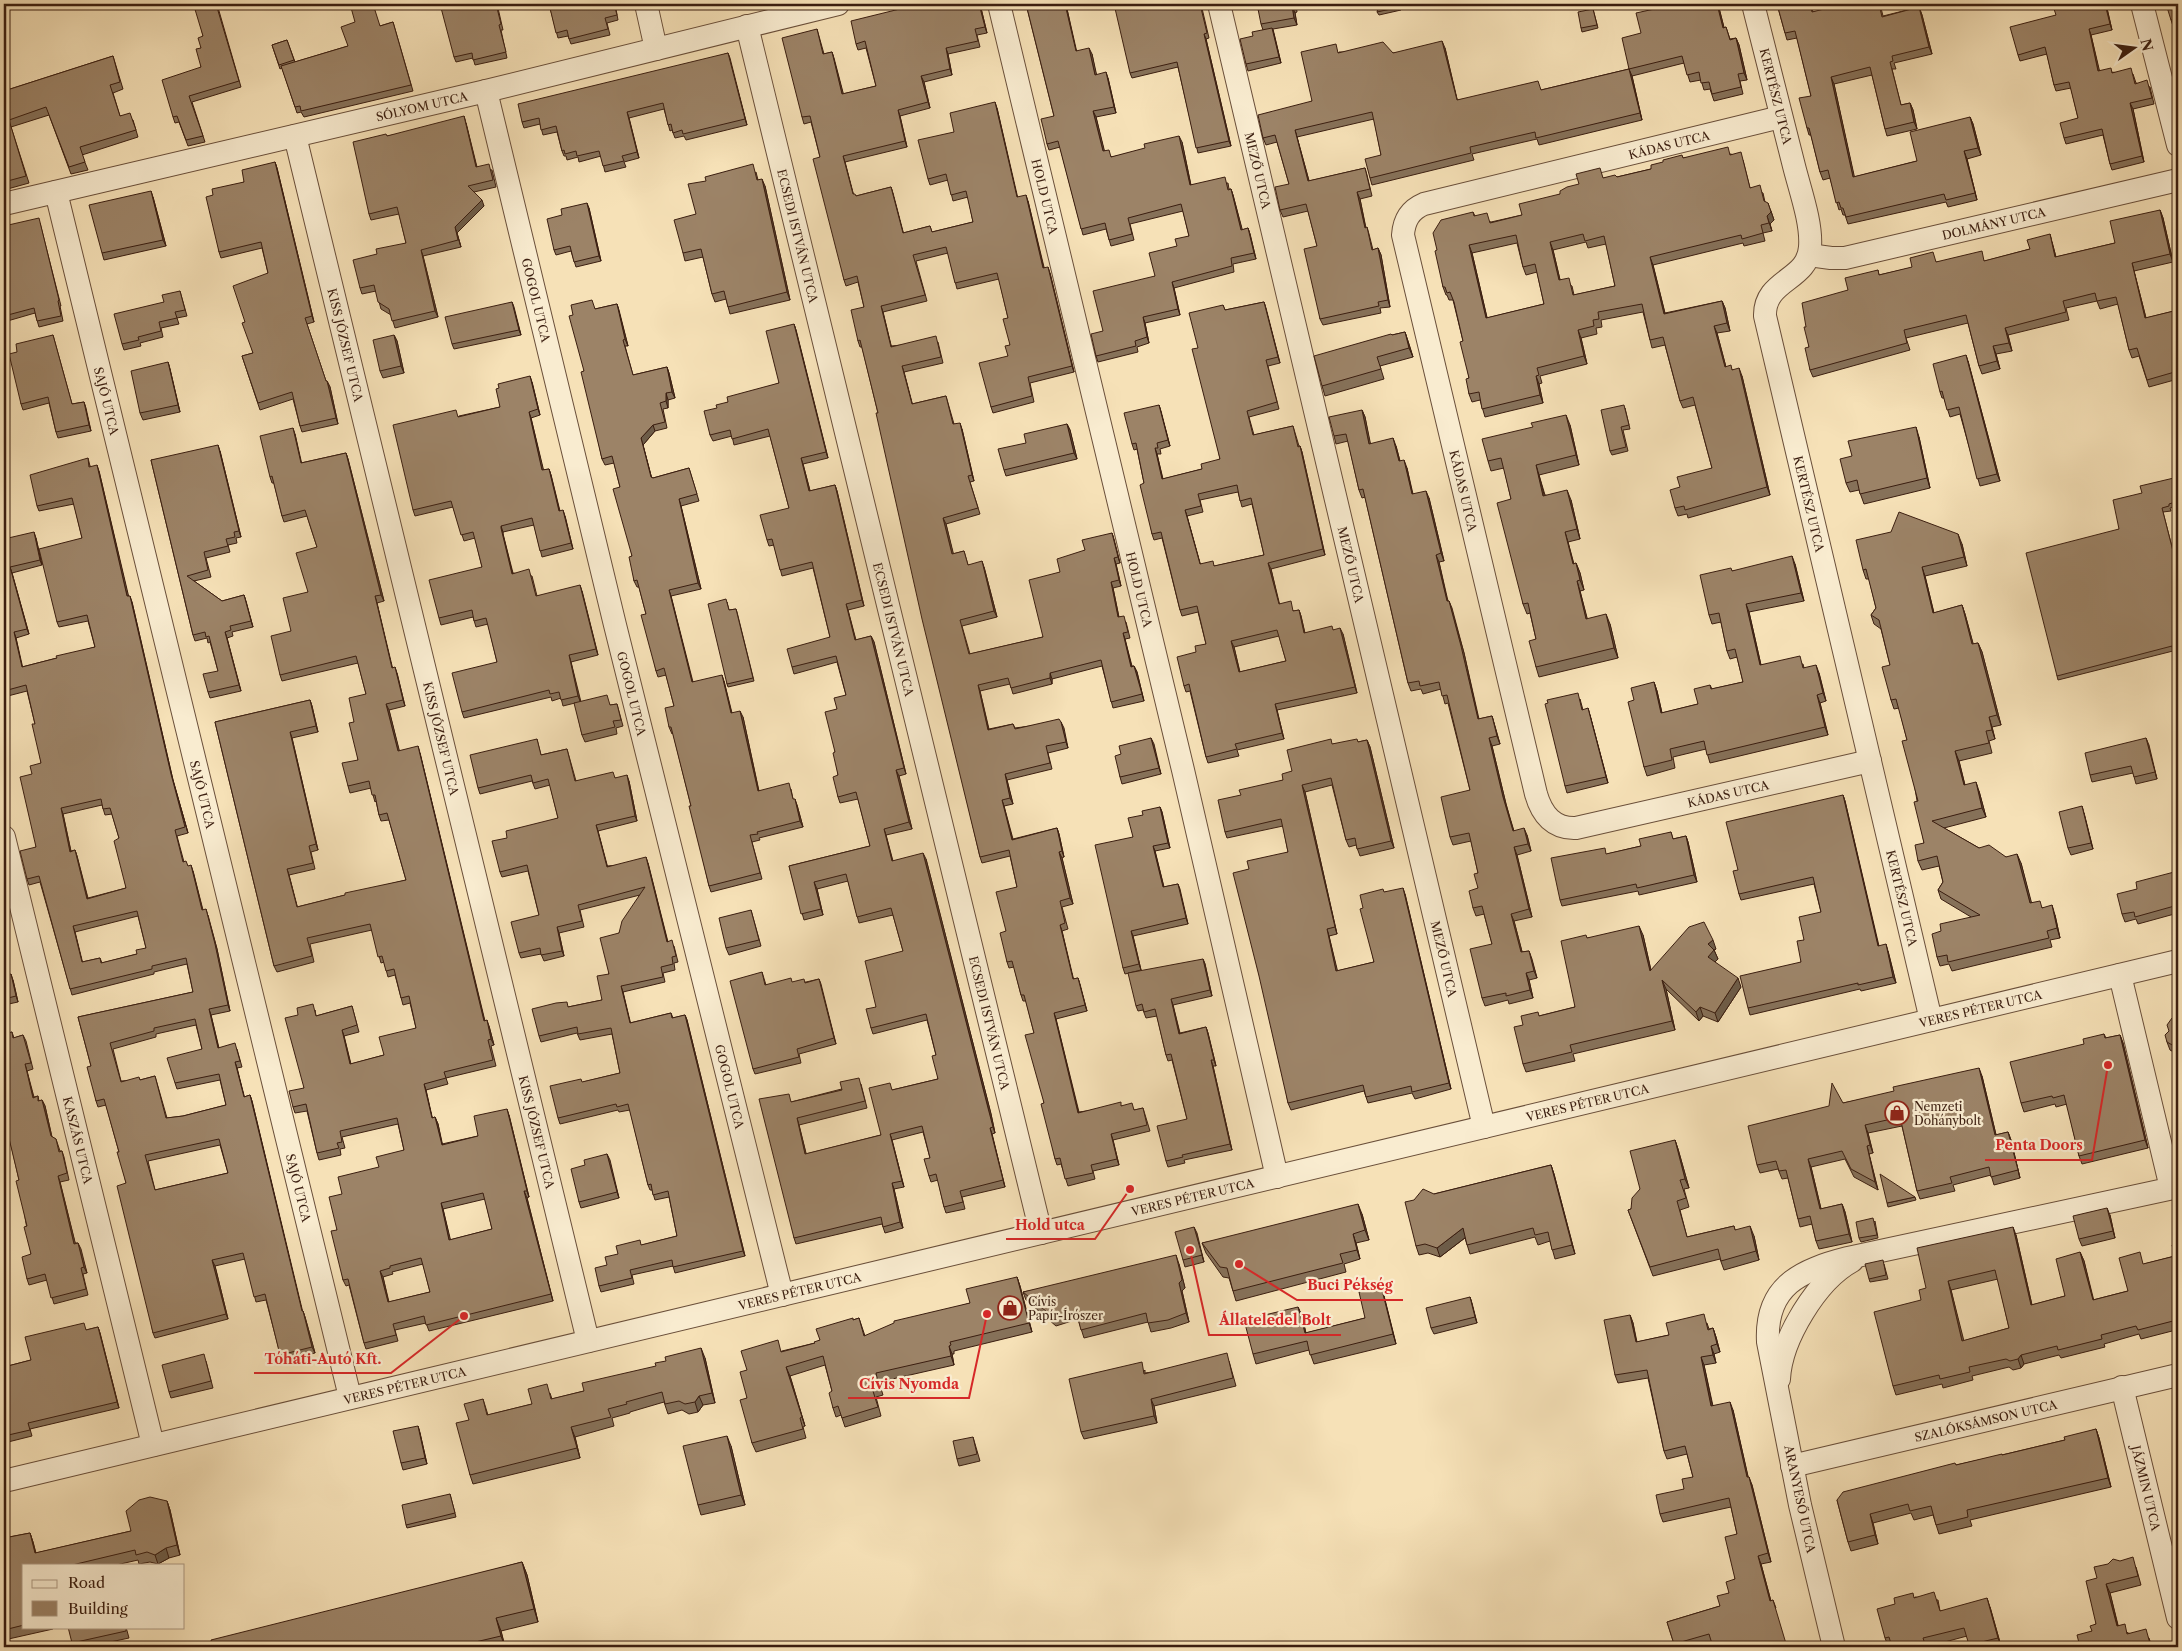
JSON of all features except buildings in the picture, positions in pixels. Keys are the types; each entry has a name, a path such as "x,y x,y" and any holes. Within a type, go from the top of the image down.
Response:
{"street":[{"path":"646,4 656,49"},
{"name":"SÓLYOM UTCA","path":"4,204 486,91 838,4"},
{"name":"HOLD UTCA","path":"999,4 1183,770 1277,1176"},
{"name":"MEZŐ UTCA","path":"1219,4 1484,1127"},
{"name":"KERTÉSZ UTCA","path":"1753,4 1782,117 1810,240 1809,255 1799,271 1771,293 1766,302 1765,316 1932,1020"},
{"path":"2142,4 2178,145"},
{"name":"ECSEDI ISTVÁN UTCA","path":"748,26 1041,1232"},
{"name":"GOGOL UTCA","path":"486,91 615,625 782,1295"},
{"name":"KÁDAS UTCA","path":"1782,117 1424,204 1416,208 1407,218 1404,228 1404,242 1536,794 1545,815 1559,825 1576,828 1870,761"},
{"name":"KISS JÓZSEF UTCA","path":"295,136 588,1341"},
{"name":"DOLMÁNY UTCA","path":"1809,255 1846,258 2178,180"},
{"name":"SAJÓ UTCA","path":"56,192 350,1397"},
{"name":"KASZÁS UTCA","path":"4,837 153,1445"},
{"name":"VERES PÉTER UTCA","path":"4,1481 2178,961"},
{"path":"1778,1395 1783,1354 1791,1336 1823,1286 1836,1272 1855,1259 1871,1252 2175,1187 2120,975"},
{"name":"ARANYESŐ UTCA","path":"1834,1647 1792,1466 1769,1350 1768,1324 1772,1308 1792,1280 1816,1267 1871,1252"},
{"name":"SZALÓKSÁMSON UTCA","path":"1792,1466 2178,1374"},
{"name":"JÁZMIN UTCA","path":"2122,1387 2178,1618"}],"place":[{"name":"Penta Doors","path":"2108,1065"},
{"name":"Nemzeti Dohánybolt","path":"1897,1113"},
{"name":"Hold utca","path":"1130,1189"},
{"name":"Állateledel Bolt","path":"1190,1250"},
{"name":"Buci Pékség","path":"1239,1264"},
{"name":"Cívis Papír-Írószer","path":"1010,1308"},
{"name":"Cívis Nyomda","path":"987,1314"},
{"name":"Tóháti-Autó Kft.","path":"464,1316"}]}
